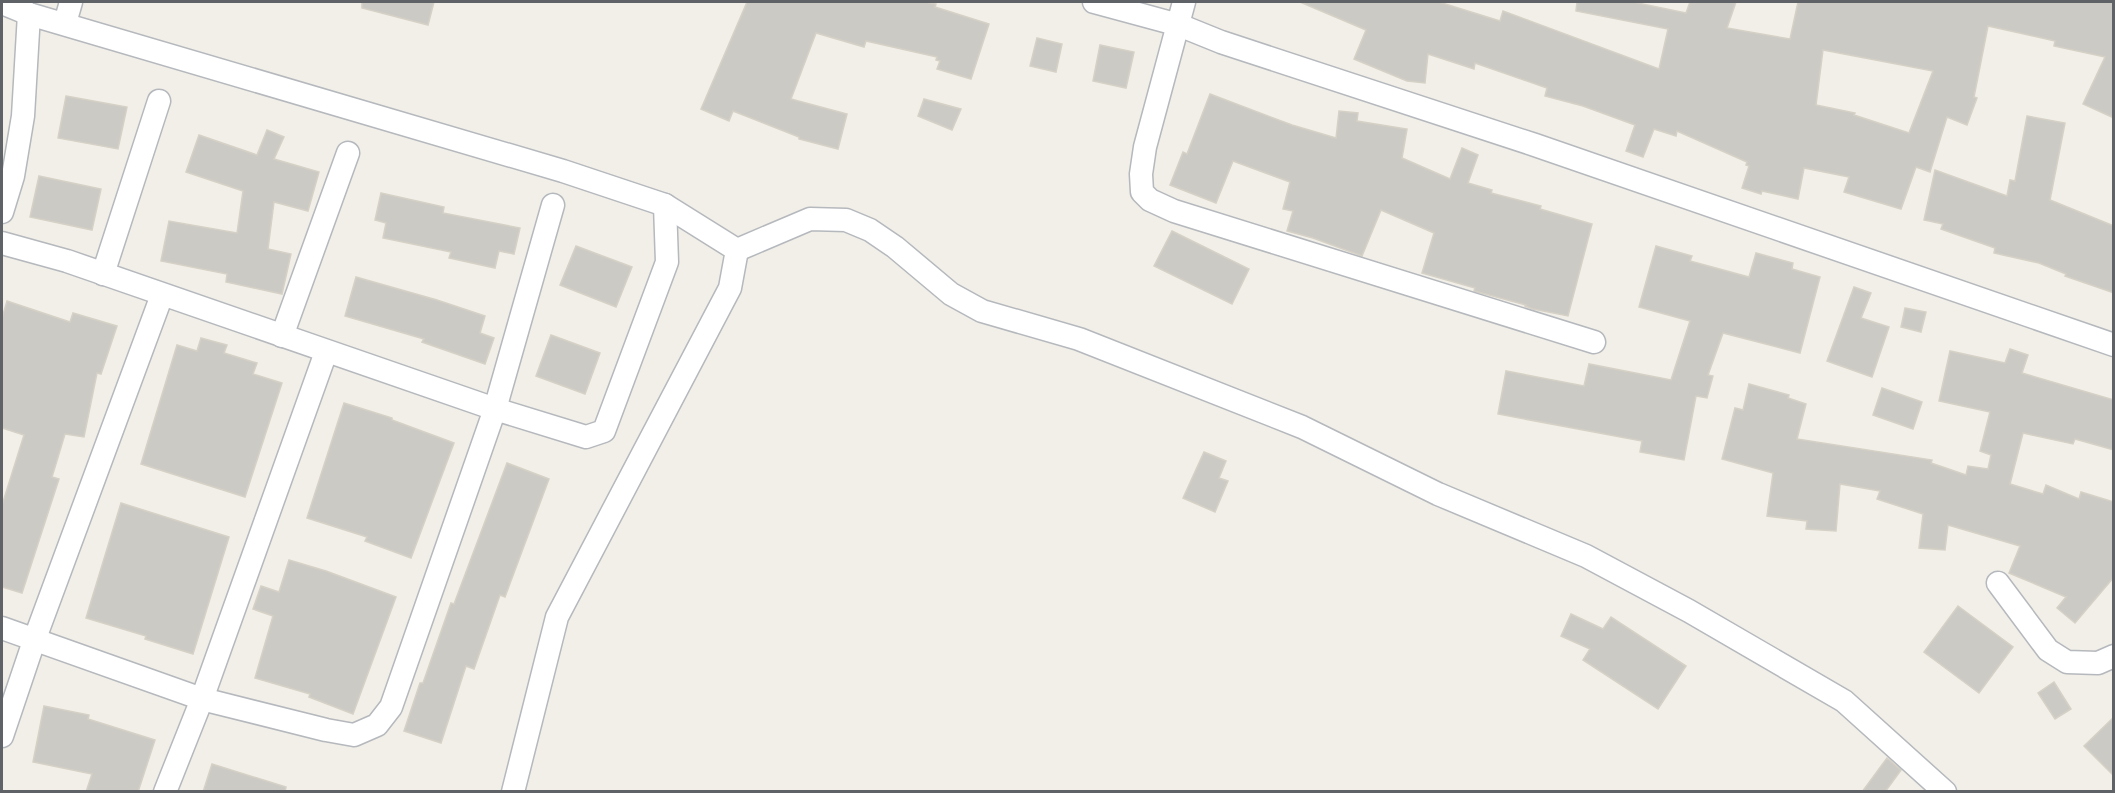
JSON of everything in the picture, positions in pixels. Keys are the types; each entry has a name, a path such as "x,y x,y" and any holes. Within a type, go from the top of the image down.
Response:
{"street":[{"path":"65,23 71,2"},
{"path":"1094,2 1179,25 1221,42 1535,145 2114,345"},
{"path":"1184,2 1145,147 1141,174 1142,192 1150,200 1174,211 1594,342"},
{"path":"2,3 29,14 562,171 665,205 737,250"},
{"path":"2,212 13,176 23,116 29,14"},
{"path":"103,274 159,101"},
{"path":"282,336 348,153"},
{"path":"2,628 202,699 354,735 377,725 391,707 495,409 553,205"},
{"path":"2,243 67,261 326,352 586,437 604,431 668,262 665,205"},
{"path":"737,250 810,219 846,220 870,230 895,247 951,294 982,311 1079,339 1302,427 1438,494 1586,556 1689,611 1844,701 1946,792"},
{"path":"513,792 556,617 730,288 737,250"},
{"path":"2,736 34,641 162,295"},
{"path":"165,792 202,699 326,352"},
{"path":"1998,583 2048,650 2067,662 2098,663 2114,656"}],"building":[{"path":"362,2 434,2 428,25 362,8"},
{"path":"747,2 925,2 989,24 971,79 937,69 940,61 936,60 937,57 866,41 864,47 816,33 791,99 847,114 838,149 799,139 799,137 733,111 729,121 701,109"},
{"path":"1300,2 1439,2 1500,21 1503,11 1659,69 1668,29 1576,11 1577,2 1633,2 1686,13 1690,2 1736,2 1727,28 1790,39 1798,2 2114,2 2114,118 2083,104 2105,57 2054,46 2055,41 1988,26 1974,97 1977,98 1967,125 1947,117 1930,172 1916,167 1901,209 1844,192 1849,177 1804,168 1798,199 1762,191 1761,194 1742,188 1749,166 1746,165 1747,162 1677,131 1676,136 1654,129 1643,157 1626,151 1635,125 1583,106 1545,96 1547,88 1475,63 1474,69 1428,54 1425,83 1407,81 1354,59 1366,30","holes":["1823,50 1933,71 1909,133 1854,115 1855,113 1816,105"]},
{"path":"1037,38 1062,44 1056,72 1030,66"},
{"path":"1100,45 1134,52 1126,88 1093,81"},
{"path":"1210,94 1292,125 1336,138 1339,111 1358,113 1357,121 1407,129 1402,158 1450,179 1462,148 1478,155 1468,183 1492,190 1491,193 1541,206 1540,209 1592,224 1568,316 1533,309 1474,291 1475,288 1422,273 1434,233 1381,210 1362,256 1287,231 1293,211 1283,209 1290,182 1233,161 1216,203 1170,185 1183,152 1187,154"},
{"path":"66,96 127,107 118,149 58,138"},
{"path":"924,99 961,109 952,130 918,116"},
{"path":"2027,116 2065,123 2050,200 2114,226 2114,293 2065,276 2066,274 2039,263 1994,253 1995,248 1941,229 1943,224 1924,220 1935,170 2007,196 2010,180 2015,181"},
{"path":"267,130 284,137 274,159 319,172 308,211 274,202 268,249 291,254 282,294 226,282 227,274 161,261 169,221 237,233 243,191 186,172 199,135 257,155"},
{"path":"39,176 101,189 92,230 30,217"},
{"path":"381,193 444,207 443,213 520,228 514,254 499,251 495,268 449,258 451,252 383,238 386,223 375,220"},
{"path":"1172,231 1249,269 1232,304 1154,266"},
{"path":"576,246 632,267 616,307 560,285"},
{"path":"1656,246 1692,256 1690,261 1749,277 1756,253 1793,263 1792,269 1820,277 1800,353 1723,333 1708,375 1713,376 1707,398 1696,396 1684,460 1640,452 1642,441 1498,414 1506,371 1584,386 1589,364 1671,380 1690,321 1639,307"},
{"path":"356,277 485,316 480,333 494,338 485,364 422,342 424,339 345,316"},
{"path":"1854,287 1871,293 1861,318 1889,327 1872,377 1827,361"},
{"path":"7,301 70,322 73,313 117,326 101,374 97,373 84,437 65,434 52,477 59,479 22,593 2,587 2,505 24,435 2,428 2,318"},
{"path":"1905,308 1926,312 1921,332 1901,327"},
{"path":"551,335 600,353 585,394 536,376"},
{"path":"201,338 227,345 224,353 257,363 253,374 282,383 245,497 141,464 177,345 197,351"},
{"path":"2010,349 2028,355 2022,373 2114,400 2114,450 2075,439 2073,444 2023,433 2010,484 2043,494 2046,485 2079,499 2081,492 2114,502 2114,577 2075,623 2057,608 2066,597 2009,573 2020,546 1948,525 1945,550 1919,548 1923,514 1877,499 1880,491 1840,484 1836,531 1806,529 1807,521 1767,516 1773,473 1722,459 1735,408 1743,410 1749,384 1789,395 1788,398 1806,404 1797,439 1932,460 1931,463 1966,475 1968,466 1988,469 1991,455 1980,451 1990,412 1939,401 1950,351 2005,363"},
{"path":"1882,388 1922,402 1913,429 1873,415"},
{"path":"344,403 392,418 392,420 454,443 411,558 365,541 367,537 307,518"},
{"path":"1204,452 1226,461 1219,478 1228,481 1215,512 1183,498"},
{"path":"507,463 549,479 505,597 500,595 474,669 466,666 441,743 404,731 420,683 423,683 451,603 454,604"},
{"path":"121,503 229,537 193,654 145,639 146,636 86,618"},
{"path":"289,560 396,597 353,714 309,697 310,694 255,678 273,616 253,609 261,586 279,592"},
{"path":"1958,606 2013,647 1979,693 1924,652"},
{"path":"1571,614 1603,629 1611,617 1686,666 1658,709 1583,660 1590,649 1561,636"},
{"path":"2054,682 2071,709 2055,719 2038,693"},
{"path":"44,706 89,715 88,719 155,740 138,792 86,792 92,774 33,762"},
{"path":"2114,717 2114,776 2084,746"},
{"path":"1887,758 1901,770 1885,792 1862,792"},
{"path":"212,764 286,787 285,792 203,792"}]}
